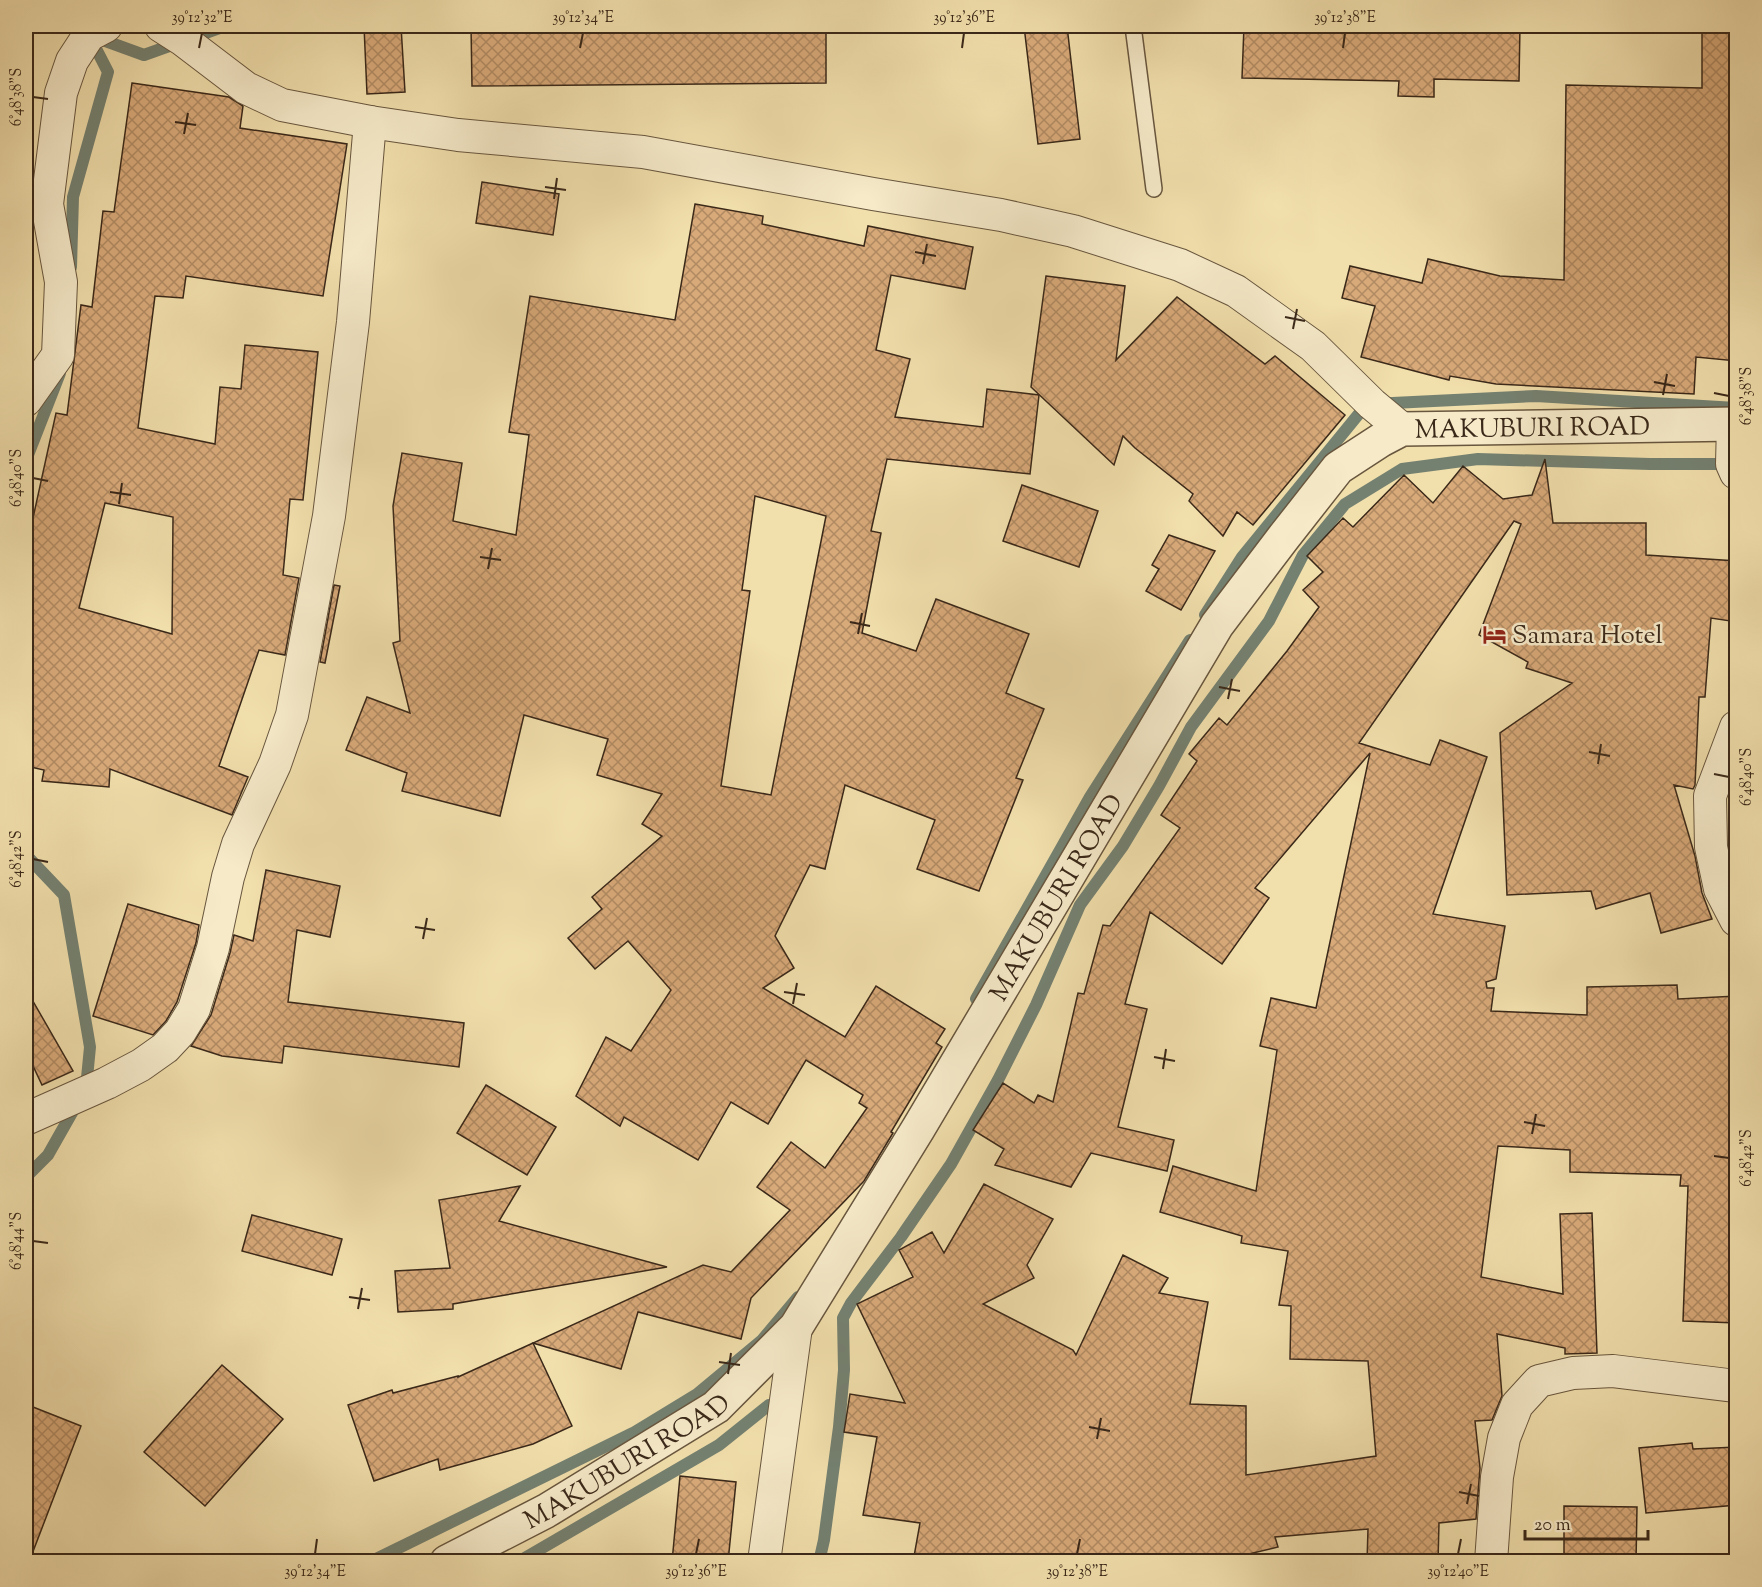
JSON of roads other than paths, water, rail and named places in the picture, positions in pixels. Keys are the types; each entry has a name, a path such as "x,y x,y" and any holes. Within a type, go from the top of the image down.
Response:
{"street":[{"path":"26,400 58,355 60,282 47,204 61,93 72,61 89,35 105,26"},
{"path":"161,26 246,88 282,105 370,122 458,135 643,152 1001,215 1073,231 1180,265 1236,291 1313,346 1372,404 1402,429"},
{"path":"26,1119 107,1083 141,1065 165,1048 180,1032 194,1009 213,948 228,877 238,844 275,764 294,704 329,516 352,322 370,122"},
{"path":"1735,424 1732,464 1737,473"},
{"name":"MAKUBURI ROAD","path":"447,1562 546,1511 716,1407 796,1327 918,1129 1216,626 1338,468 1402,429 1735,424"},
{"path":"1737,727 1710,796 1713,858 1720,889 1737,920"},
{"path":"764,1562 796,1327"},
{"path":"1491,1562 1497,1477 1504,1438 1517,1405 1539,1381 1573,1373 1613,1371 1737,1386"}],"lane":[{"path":"1133,26 1154,189"}],"waterway":[{"path":"71,267 73,197 108,72 89,35 144,55 225,26"},
{"path":"26,466 26,460 60,373"},
{"path":"1205,615 1242,557 1371,399 1372,404 1536,396 1736,408"},
{"path":"819,1562 839,1427 844,1370 843,1318 851,1303 901,1237 951,1164 998,1080 1036,1005 1080,905 1123,846 1191,727 1269,621 1303,555 1345,504 1402,469 1478,459 1730,464"},
{"path":"976,999 1090,797 1190,640"},
{"path":"26,855 64,895 90,1047 86,1088 48,1155 26,1177"},
{"path":"370,1562 633,1433 697,1394 762,1340 798,1297"},
{"path":"518,1562 719,1445 769,1405"}],"place":[{"name":"Samara Hotel","path":"1494,634"}]}
